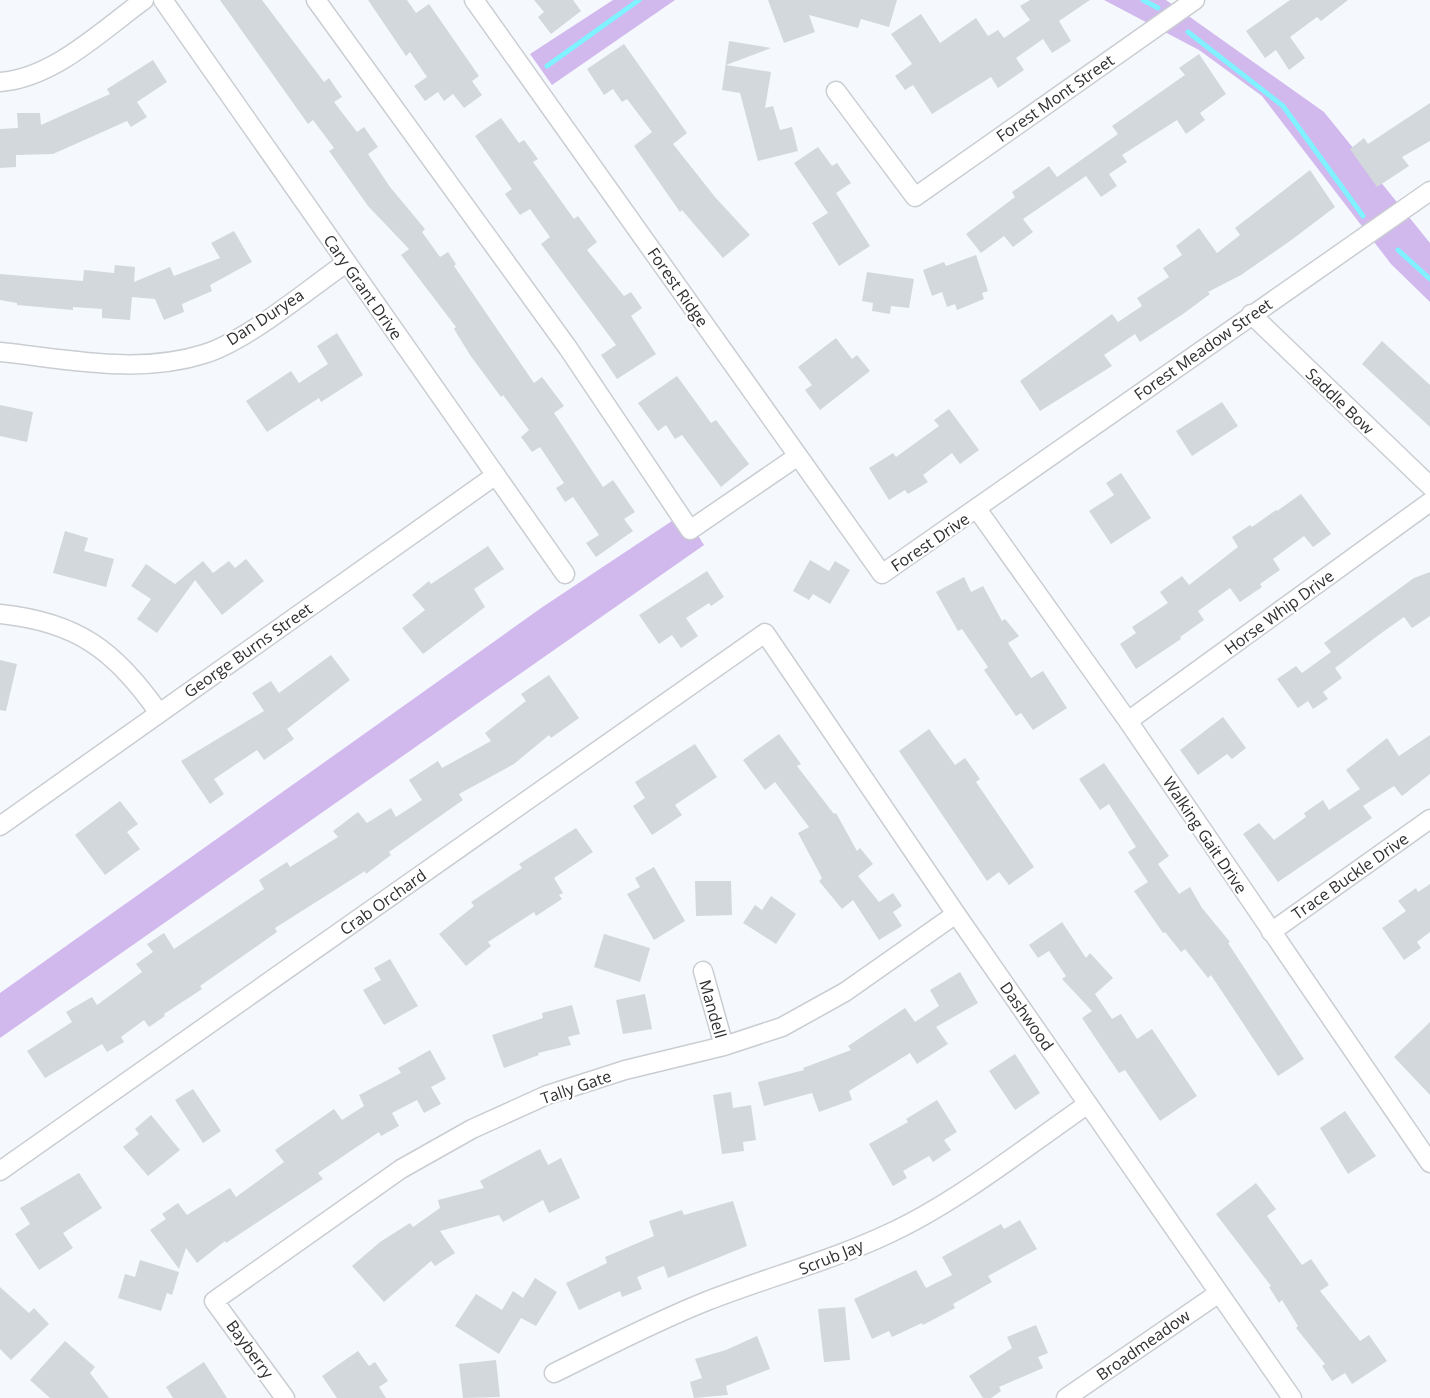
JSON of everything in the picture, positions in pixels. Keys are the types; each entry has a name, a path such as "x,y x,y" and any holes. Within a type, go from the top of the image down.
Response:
{"street":[{"path":"0,82 38,72 72,52 144,0"},
{"name":"Cary Grant Drive","path":"163,0 565,574"},
{"path":"316,0 568,348 690,530 798,456"},
{"name":"Forest Ridge","path":"474,0 882,574"},
{"name":"Forest Mont Street","path":"836,91 915,197 1195,0"},
{"name":"Forest Meadow Street","path":"977,509 1251,314 1430,191"},
{"name":"Dan Duryea","path":"0,352 128,365 171,362 206,354 241,336 346,263"},
{"name":"Saddle Bow","path":"1251,314 1430,486"},
{"name":"George Burns Street","path":"0,826 496,475"},
{"name":"Horse Whip Drive","path":"1128,721 1430,502"},
{"name":"Forest Drive","path":"882,574 977,509"},
{"name":"Walking Gait Drive","path":"977,509 1128,721 1270,932 1423,1139 1430,1163"},
{"path":"0,614 41,620 92,641 120,663 159,713"},
{"name":"Dashwood","path":"765,633 956,914 1292,1398"},
{"name":"Crab Orchard","path":"0,1171 765,633"},
{"name":"Trace Buckle Drive","path":"1270,932 1430,819"},
{"name":"Tally Gate","path":"214,1301 401,1169 472,1129 547,1095 625,1070 724,1046 782,1027 814,1011 956,914"},
{"name":"Mandell","path":"703,971 724,1046"},
{"name":"Scrub Jay","path":"554,1373 644,1328 708,1301 803,1269 891,1233 941,1204 1088,1104"},
{"name":"Broadmeadow","path":"1066,1398 1220,1293"},
{"name":"Bayberry","path":"214,1301 285,1398"}],"shaded area":[{"path":"613,0 675,0 552,85 530,54"},
{"path":"1104,0 1166,0 1324,112 1430,243 1430,302 1391,264 1262,96 1199,50"},
{"path":"684,513 704,545 0,1038 0,993 544,606"}],"building":[{"path":"220,0 262,0 324,82 329,78 342,97 334,102 357,132 364,127 378,147 368,154 390,187 425,229 422,232 440,257 448,252 456,264 454,266 534,383 542,377 564,406 554,413 603,487 613,480 635,512 624,519 633,531 596,557 586,543 599,535 573,497 565,502 556,488 564,483 540,447 532,452 521,437 529,430 470,355 454,329 456,327 401,255 409,249 368,206 329,151 334,148 313,120 308,124"},
{"path":"368,0 407,0 416,13 429,4 479,76 472,81 482,95 464,108 453,94 444,101 438,92 425,101 414,86 427,77 410,52 406,56"},
{"path":"534,0 573,0 581,11 551,34 538,17 544,12"},
{"path":"768,0 897,0 889,27 861,19 858,28 809,15 815,32 784,43"},
{"path":"1030,0 1090,0 1059,21 1071,41 1052,53 1043,39 1016,58 1024,70 998,88 991,77 932,114 913,85 905,90 895,76 912,64 891,34 921,14 940,43 976,18 988,36 998,30 1004,38 1030,20 1020,6"},
{"path":"1290,0 1348,0 1321,21 1317,17 1290,37 1305,58 1289,70 1276,50 1265,58 1246,31"},
{"path":"729,41 771,48 726,65 771,72 765,108 773,106 780,130 792,127 798,151 758,161 740,93 722,90"},
{"path":"624,44 687,133 673,144 715,197 750,235 723,258 682,210 680,212 634,146 652,132 627,99 622,102 613,89 604,95 587,69"},
{"path":"1199,54 1226,94 1200,113 1205,120 1186,134 1177,120 1122,155 1127,162 1109,174 1117,186 1101,197 1086,176 1023,219 1033,232 1013,247 1004,236 981,253 966,234 1015,197 1012,192 1049,166 1057,177 1118,134 1112,126 1185,75 1179,68"},
{"path":"153,60 167,82 137,102 147,117 131,127 127,121 53,154 16,155 16,167 0,168 0,129 18,128 17,113 40,113 41,125 110,94 107,89"},
{"path":"1430,103 1430,141 1402,157 1409,166 1377,187 1350,149 1364,138 1368,144"},
{"path":"501,118 519,143 524,140 538,159 533,162 574,219 578,216 597,242 587,250 624,296 631,292 642,308 631,316 656,354 617,379 601,355 616,345 541,244 550,237 530,209 520,215 505,194 512,189 475,136"},
{"path":"818,147 832,166 837,163 851,183 836,193 870,246 839,266 812,223 828,213 794,163"},
{"path":"1310,170 1335,207 1241,275 1208,292 1210,294 1183,314 1140,342 1135,334 1104,355 1112,366 1040,411 1020,381 1112,314 1118,322 1142,306 1137,298 1169,277 1163,268 1182,255 1176,246 1199,228 1217,253 1240,235 1235,228"},
{"path":"234,231 252,262 210,285 212,291 182,304 184,312 164,320 155,299 132,297 130,320 102,318 102,309 73,307 73,310 17,305 17,303 0,300 0,274 83,281 84,270 114,273 115,265 135,267 134,282 170,267 174,276 220,258 211,243"},
{"path":"976,255 988,291 982,293 984,299 957,310 955,304 947,307 942,292 932,296 923,270 944,262 946,266"},
{"path":"867,272 914,279 909,308 891,306 890,314 872,311 873,303 862,301"},
{"path":"337,333 363,375 321,402 319,398 267,432 246,401 291,371 299,383 328,364 317,346"},
{"path":"836,338 852,359 857,355 870,371 820,410 805,390 812,385 798,367"},
{"path":"1382,341 1430,385 1430,427 1362,364"},
{"path":"677,376 711,423 716,420 749,464 721,487 682,435 675,439 666,425 658,431 638,403"},
{"path":"1222,402 1238,426 1192,456 1176,431"},
{"path":"0,405 33,412 27,442 0,436"},
{"path":"949,409 979,450 960,464 952,453 923,475 928,482 908,494 905,490 889,500 869,468 893,453 896,457 939,426 934,420"},
{"path":"1121,473 1151,518 1111,544 1089,511 1114,495 1106,483"},
{"path":"1301,494 1331,534 1313,547 1304,536 1273,559 1280,570 1260,584 1262,587 1240,602 1230,588 1198,611 1204,620 1180,637 1181,639 1136,669 1120,644 1136,633 1132,627 1168,603 1160,592 1182,576 1189,585 1238,547 1232,537 1250,525 1252,527"},
{"path":"65,531 88,538 84,551 114,559 106,587 53,573"},
{"path":"488,546 504,569 474,589 485,607 423,654 402,628 425,610 412,595 429,581 431,584"},
{"path":"246,559 264,581 222,615 195,580 157,633 137,619 151,599 131,586 146,564 175,584 203,561 213,573 229,561 235,568"},
{"path":"810,560 829,571 835,561 850,570 830,604 813,594 809,600 793,591"},
{"path":"707,571 724,597 711,606 709,603 686,618 698,636 681,648 672,635 659,644 639,615"},
{"path":"1430,572 1430,616 1412,628 1404,617 1335,668 1342,678 1323,692 1328,699 1313,709 1308,701 1298,708 1277,679 1296,666 1302,673 1331,652 1324,643 1414,578"},
{"path":"964,577 971,592 983,586 1002,621 1005,619 1019,636 1008,643 1031,678 1043,671 1067,708 1033,730 1021,713 1016,716 984,670 988,667 962,629 958,631 936,592"},
{"path":"331,655 350,680 287,729 294,739 264,760 257,750 214,779 224,794 210,804 181,761 264,711 252,693 271,681 279,693"},
{"path":"0,660 17,664 6,711 0,710"},
{"path":"549,675 579,718 551,738 549,735 514,764 459,794 463,800 389,852 391,855 366,874 365,871 275,928 277,932 200,986 202,989 164,1014 165,1016 149,1027 144,1020 121,1037 124,1042 107,1052 102,1044 45,1078 27,1051 72,1022 66,1012 92,997 97,1005 142,972 136,964 153,952 147,944 164,933 174,949 264,889 259,880 287,862 290,867 338,837 333,831 358,812 367,823 391,808 396,817 422,800 409,780 438,761 442,768 491,741 485,733 526,701 521,694"},
{"path":"1223,717 1246,748 1232,759 1227,754 1198,775 1180,750"},
{"path":"929,729 955,765 965,758 980,779 976,782 1034,867 1009,885 999,872 987,881 899,751"},
{"path":"779,734 801,764 797,766 834,814 836,813 857,851 860,848 873,864 858,876 879,902 893,893 902,906 893,912 902,926 879,940 853,900 842,909 819,881 822,878 798,833 809,827 775,782 765,790 743,760"},
{"path":"1430,735 1430,774 1402,796 1394,786 1363,806 1372,818 1278,882 1243,834 1259,823 1274,840 1306,817 1304,813 1323,800 1329,810 1360,789 1346,770 1387,738 1399,756"},
{"path":"695,744 717,777 675,805 682,815 652,835 633,806 645,798 635,782"},
{"path":"1104,763 1169,856 1158,864 1179,894 1190,887 1202,908 1230,942 1228,943 1304,1059 1278,1076 1211,975 1208,978 1185,949 1181,952 1165,932 1163,933 1134,891 1148,882 1128,852 1136,847 1109,804 1100,810 1079,779"},
{"path":"120,801 138,824 127,832 140,849 105,875 75,835"},
{"path":"576,828 593,852 554,878 563,893 559,895 562,899 536,916 534,912 488,942 491,946 466,966 439,934 474,906 471,902 522,868 519,864"},
{"path":"654,867 685,921 654,940 627,894 640,887 635,878"},
{"path":"695,881 731,881 732,915 696,916"},
{"path":"1430,884 1430,932 1417,942 1421,948 1404,960 1382,928 1406,911 1398,901 1416,888 1418,892"},
{"path":"771,896 796,914 776,944 743,923 755,905 762,910"},
{"path":"1062,922 1086,958 1090,953 1113,978 1095,994 1112,1019 1121,1014 1137,1039 1152,1029 1197,1096 1160,1121 1125,1070 1119,1073 1082,1018 1092,1011 1062,979 1066,976 1049,951 1038,958 1029,945"},
{"path":"604,934 650,948 640,982 594,967"},
{"path":"390,959 418,1006 384,1025 363,990 381,980 374,968"},
{"path":"960,972 978,1003 936,1027 948,1044 917,1064 910,1053 849,1091 852,1100 819,1112 812,1093 764,1106 758,1082 804,1070 803,1068 851,1050 848,1046 905,1008 915,1022 939,1006 930,990"},
{"path":"645,994 652,1029 623,1034 616,1000"},
{"path":"572,1005 580,1034 568,1037 571,1045 538,1053 539,1055 504,1068 492,1035 543,1018 542,1013"},
{"path":"1430,1022 1430,1095 1394,1057"},
{"path":"430,1050 446,1079 431,1087 441,1104 424,1113 417,1100 392,1113 399,1126 381,1136 379,1132 318,1173 323,1179 226,1243 225,1241 197,1263 186,1248 179,1269 150,1230 166,1219 162,1214 178,1203 187,1215 230,1188 236,1197 284,1162 275,1150 334,1109 342,1120 364,1106 359,1095 401,1073 398,1068"},
{"path":"1015,1054 1040,1093 1015,1110 989,1071"},
{"path":"193,1089 221,1131 203,1143 175,1100"},
{"path":"731,1092 733,1108 751,1105 756,1140 743,1142 744,1151 722,1154 713,1095"},
{"path":"937,1100 957,1132 944,1140 951,1150 933,1162 929,1156 903,1171 907,1178 893,1186 869,1144 908,1122 906,1119"},
{"path":"1345,1111 1376,1156 1348,1174 1320,1128"},
{"path":"151,1115 180,1150 148,1176 123,1147 139,1134 135,1129"},
{"path":"540,1149 548,1165 561,1158 580,1198 549,1213 543,1200 503,1222 499,1215 440,1231 455,1253 435,1266 431,1261 384,1302 352,1266 380,1242 410,1223 413,1227 440,1208 438,1200 484,1188 480,1181"},
{"path":"79,1173 102,1208 63,1233 73,1248 39,1270 15,1234 30,1224 20,1208"},
{"path":"1256,1183 1276,1209 1267,1216 1302,1265 1311,1259 1329,1285 1320,1291 1360,1341 1369,1335 1387,1361 1352,1384 1345,1373 1332,1381 1322,1366 1325,1364 1296,1328 1298,1326 1282,1300 1279,1303 1269,1287 1271,1286 1216,1214"},
{"path":"733,1201 747,1246 668,1278 664,1266 637,1277 642,1289 622,1297 620,1291 579,1310 566,1283 607,1263 605,1257 654,1236 649,1221 682,1210 684,1215"},
{"path":"1020,1220 1037,1249 988,1276 992,1282 953,1304 955,1308 923,1325 922,1323 892,1337 889,1331 872,1339 854,1299 916,1270 926,1288 952,1275 942,1257 1001,1224 1004,1229"},
{"path":"140,1260 179,1272 172,1295 167,1293 161,1311 118,1298 125,1274 135,1277"},
{"path":"535,1278 557,1292 536,1326 521,1318 499,1354 455,1326 476,1294 502,1310 513,1291 523,1298"},
{"path":"0,1287 29,1313 34,1308 49,1324 11,1360 0,1349"},
{"path":"845,1307 850,1360 824,1362 818,1309"},
{"path":"1036,1325 1048,1353 1038,1357 1043,1368 999,1387 1001,1391 991,1398 983,1398 969,1376 1012,1348 1007,1337"},
{"path":"757,1336 770,1369 726,1386 728,1395 694,1398 690,1382 702,1378 695,1359 726,1350"},
{"path":"65,1341 95,1367 90,1373 109,1398 50,1398 30,1380"},
{"path":"358,1351 369,1366 375,1362 388,1381 379,1387 386,1398 337,1398 322,1376"},
{"path":"496,1360 500,1397 463,1398 459,1364"},
{"path":"204,1362 227,1398 173,1398 166,1387"}],"waterway":[{"path":"547,66 639,0"},
{"path":"1143,0 1158,8"},
{"path":"1188,32 1283,106 1363,216"},
{"path":"1398,250 1430,279"}]}
